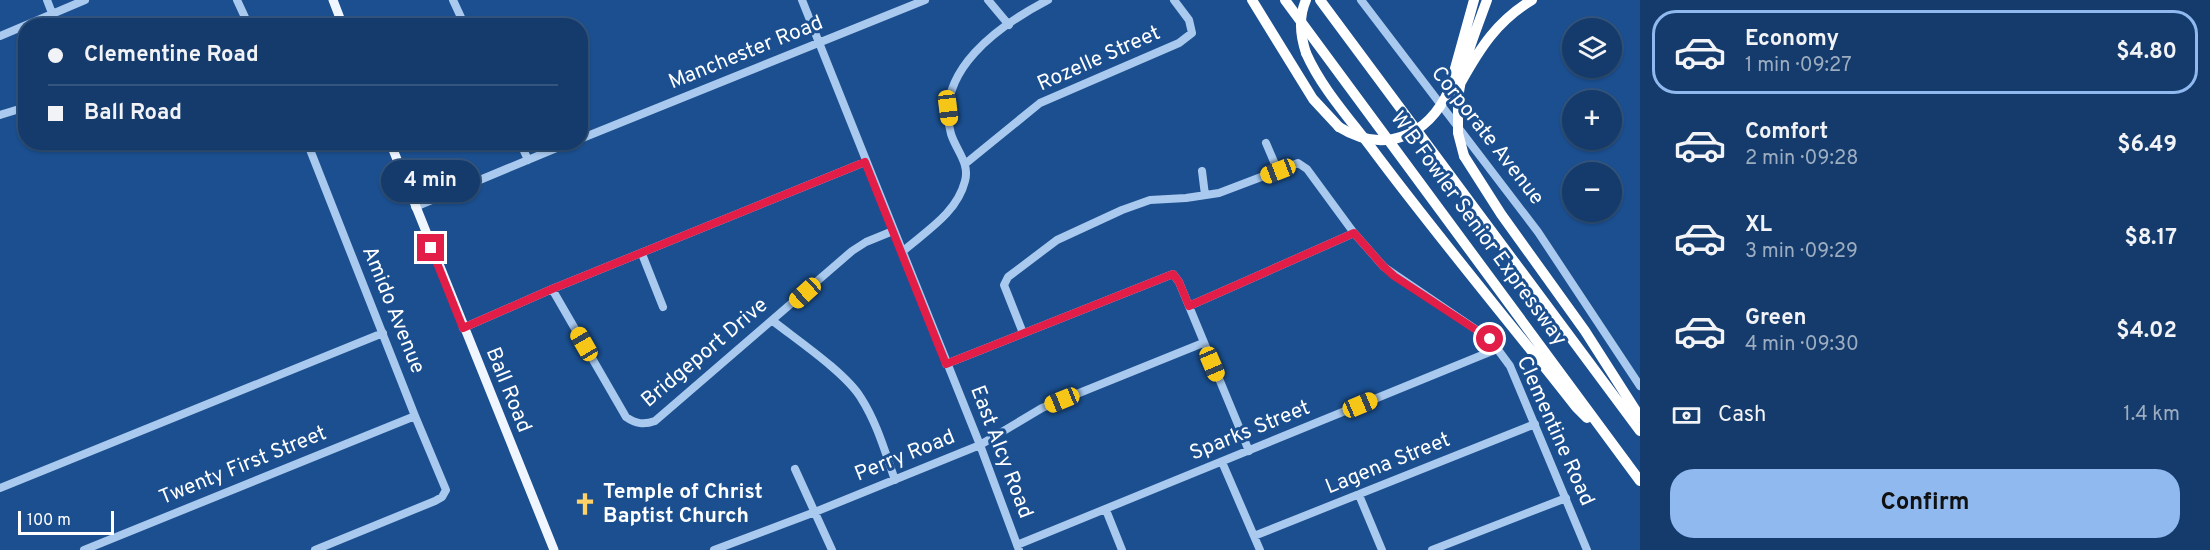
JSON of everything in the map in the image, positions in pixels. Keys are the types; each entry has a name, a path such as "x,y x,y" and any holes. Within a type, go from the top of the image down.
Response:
{"highway":[{"path":"1252,0 1312,99 1339,127 1369,140 1398,138 1423,127 1437,111 1449,90 1474,0"},
{"name":"W B Fowler Senior Expressway","path":"1285,0 1640,481"},
{"path":"1306,0 1300,23 1306,53 1317,72 1401,187 1576,407 1605,434"},
{"name":"W B Fowler Senior Expressway","path":"1320,0 1640,431"},
{"path":"1487,0 1460,84 1458,133 1464,156 1501,214 1585,331 1640,417"},
{"path":"1460,84 1485,42 1499,24 1532,0"}],"main road":[{"path":"333,0 340,18"},
{"name":"Ball Road","path":"393,150 554,550"}],"street":[{"path":"46,0 54,18"},
{"path":"41,18 86,0"},
{"path":"237,0 245,18"},
{"path":"453,0 461,18"},
{"name":"East Alcy Road","path":"802,0 980,445 1018,548"},
{"name":"Manchester Road","path":"588,136 926,0"},
{"path":"988,0 1009,25"},
{"path":"902,252 952,209 966,178 965,164 951,134 948,108 952,87 963,66 973,54 1009,25 1048,0"},
{"name":"Rozelle Street","path":"965,164 1040,103 1179,44 1192,33 1189,20 1174,0"},
{"name":"Corporate Avenue","path":"1361,0 1538,232 1640,386"},
{"path":"0,36 18,28"},
{"path":"0,115 18,109"},
{"path":"1023,333 1005,293 1004,285 1008,277 1057,240 1122,210 1150,201 1219,193 1278,171 1266,143"},
{"name":"Amido Avenue","path":"310,150 415,416 447,490 435,501 315,550"},
{"path":"524,150 528,160"},
{"path":"416,207 552,150"},
{"path":"463,328 552,289 865,162"},
{"name":"Clementine Road","path":"1278,171 1298,163 1306,169 1354,233 1384,267 1483,333 1497,349 1510,366 1587,550"},
{"path":"1202,171 1205,195"},
{"name":"Bridgeport Drive","path":"552,289 626,417 634,423 646,424 655,421 852,251 866,242 893,231"},
{"path":"1189,306 1354,233"},
{"path":"642,254 663,307"},
{"path":"946,364 1173,274 1179,282 1249,451"},
{"path":"773,321 847,381 860,396 872,417 896,480"},
{"path":"0,488 383,333"},
{"name":"Perry Road","path":"714,550 980,445 1042,408 1203,343"},
{"name":"Sparks Street","path":"1018,548 1497,349"},
{"name":"Twenty First Street","path":"84,550 415,416"},
{"name":"Lagena Street","path":"1254,536 1535,424"},
{"path":"1222,462 1260,550"},
{"path":"795,469 832,550"},
{"path":"1359,495 1382,550"},
{"path":"1432,550 1566,498"},
{"path":"1106,510 1122,550"},
{"path":"738,540 742,550"}],"place":[{"name":"Temple of Christ Baptist Church","path":"585,504"}],"route":[{"path":"431,248 463,328 552,289 865,162 946,364 1173,274 1189,306 1354,233 1394,276 1490,339"}]}
